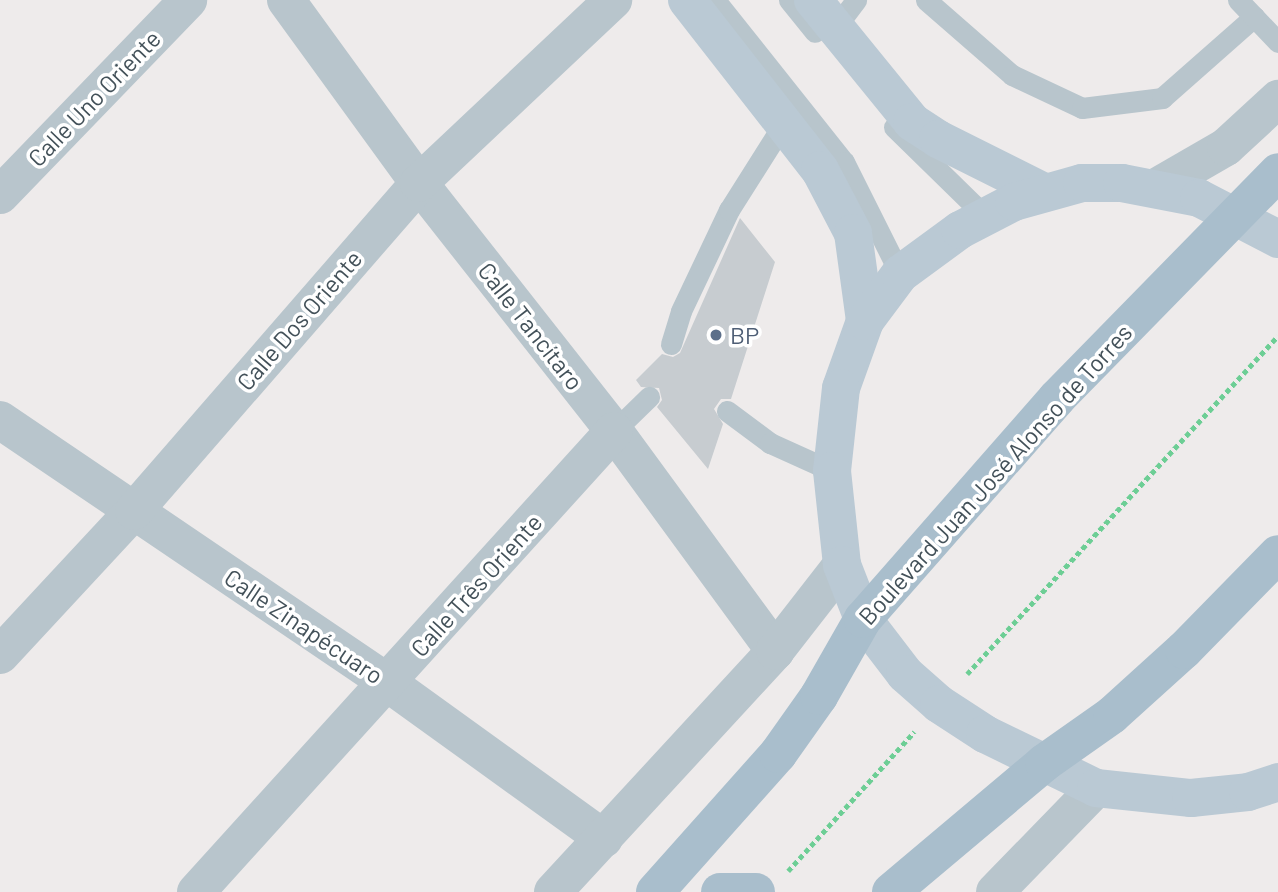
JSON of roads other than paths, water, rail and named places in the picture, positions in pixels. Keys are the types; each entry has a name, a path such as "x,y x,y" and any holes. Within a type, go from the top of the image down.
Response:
{"main road":[{"path":"687,0 820,170 853,233 865,321"},
{"path":"835,9 912,121 947,144 1044,192"},
{"name":"Boulevard Juan José Alonso de Torres","path":"655,892 778,754 819,696 863,619 1066,389 1278,172"},
{"path":"1268,792 1191,798 1096,788 1044,763 939,704 905,674 863,619 842,565 832,471 841,388 865,321 901,274 985,216 1044,192 1082,183 1155,188 1199,198 1238,214 1278,239"},
{"path":"891,892 1044,763 1112,715 1184,650 1278,554"},
{"path":"720,892 766,887"}],"street":[{"name":"Calle Uno Oriente","path":"0,195 188,0"},
{"name":"Calle Tancítaro","path":"286,0 419,183 614,431 775,651"},
{"name":"Calle Dos Oriente","path":"0,655 134,511 419,183 612,0"},
{"path":"1155,188 1226,147 1278,99"},
{"name":"Calle Zinapécuaro","path":"0,420 388,683 604,839"},
{"name":"Calle Três Oriente","path":"196,892 614,431"},
{"name":"Boulevard Juan José Alonso de Torres","path":"553,892 775,651 842,565"},
{"path":"995,892 1096,788"}],"lane":[{"path":"716,0 844,162 901,274"},
{"path":"789,0 888,120 985,216"},
{"path":"926,0 1012,75 1082,108 1162,98 1254,17"},
{"path":"1238,0 1278,41"},
{"path":"671,344 681,311 729,210 784,123"},
{"path":"614,431 649,397"},
{"path":"727,411 770,443 832,471"}],"place":[{"name":"BP","path":"716,335"}]}
